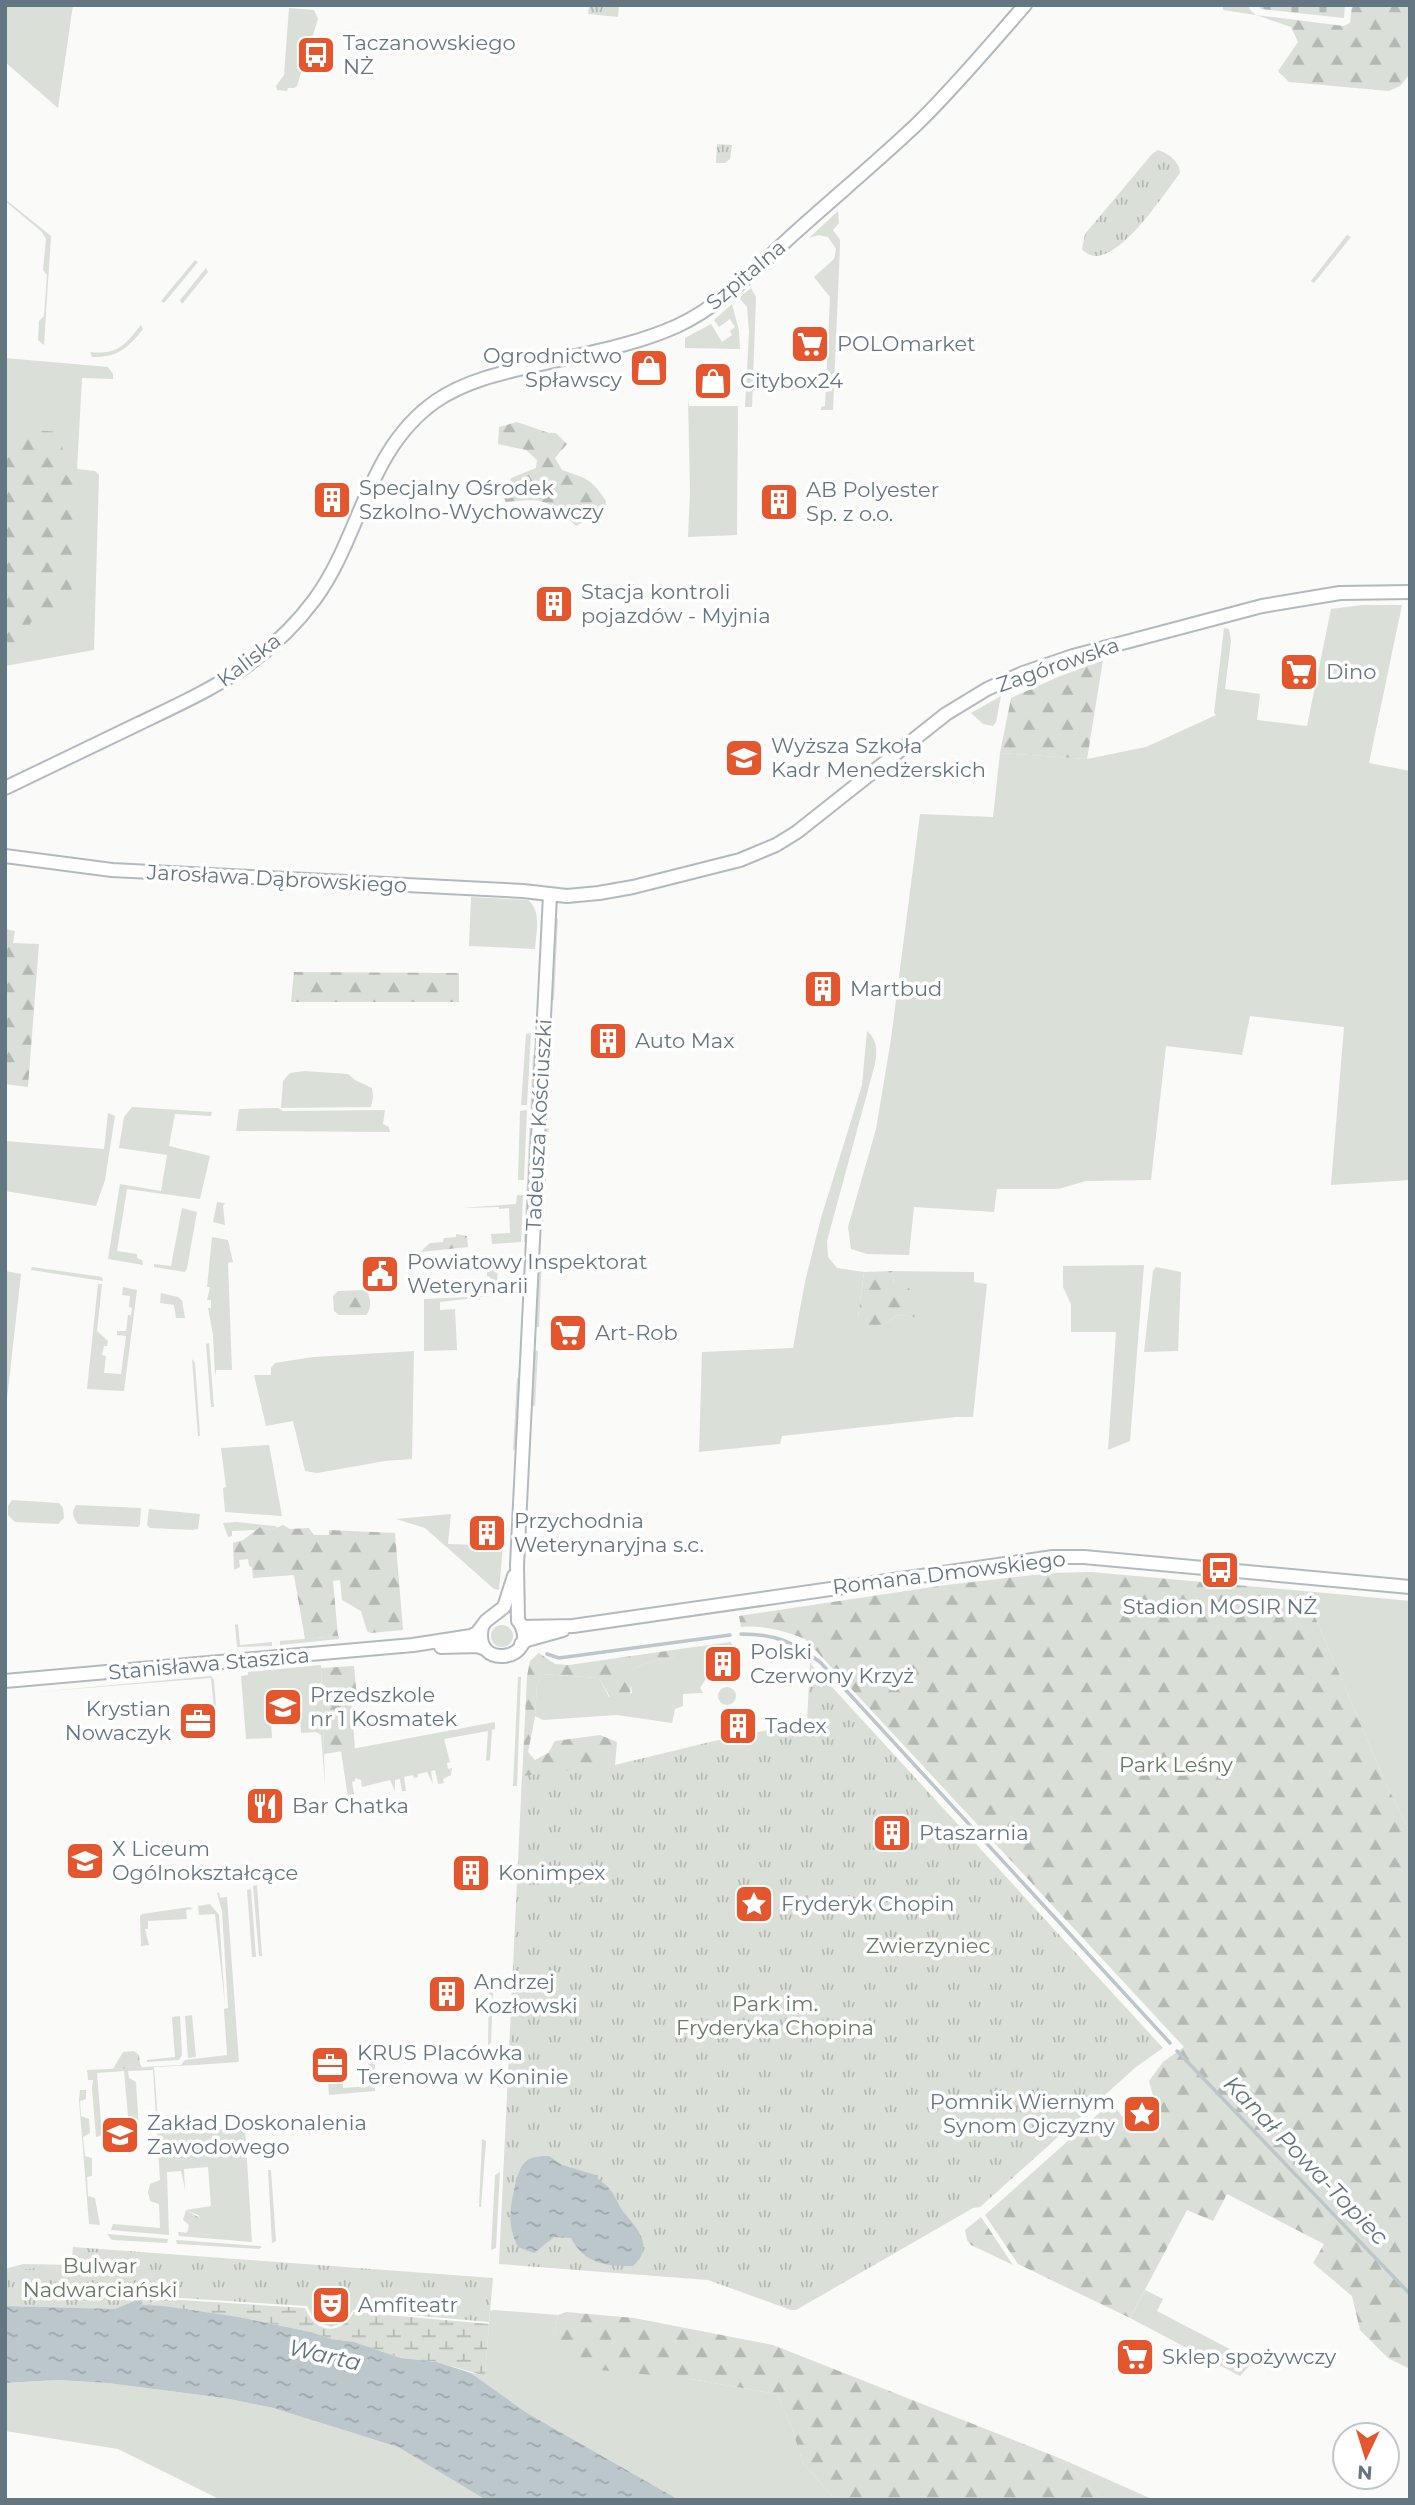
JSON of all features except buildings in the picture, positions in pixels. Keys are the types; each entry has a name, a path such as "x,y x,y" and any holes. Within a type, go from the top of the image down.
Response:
{"street":[{"name":"Szpitalna","path":"401,435 438,400 471,383 644,338 678,326 697,315 741,283 915,125 1025,5"},
{"name":"Kaliska","path":"5,788 222,683 274,645 329,579 376,472 401,435"},
{"name":"Zagórowska","path":"550,895 587,895 633,887 724,865 765,850 797,832 946,714 987,689 1023,673 1073,656 1272,604 1340,593 1410,592"},
{"name":"Jarosława Dąbrowskiego","path":"5,856 112,870 523,891 550,895"},
{"name":"Tadeusza Kościuszki","path":"520,1624 517,1566 550,895"},
{"name":"Romana Dmowskiego","path":"522,1644 527,1640 573,1626 1053,1557 1095,1558 1410,1587"},
{"name":"Tadeusza Kościuszki","path":"495,1615 504,1607 517,1566"},
{"path":"506,1614 520,1624 524,1634 522,1644 515,1653 504,1657 492,1655 485,1649 481,1642 482,1627 486,1621 495,1615 506,1614"},
{"name":"Romana Dmowskiego","path":"520,1624 573,1626"},
{"name":"Stanisława Staszica","path":"5,1681 413,1645 471,1636 482,1627"},
{"name":"Stanisława Staszica","path":"413,1645 477,1646 485,1649"}],"green space":[{"path":"5,5 73,5 58,108 5,62"},
{"path":"589,5 619,5 618,17 588,14"},
{"path":"1223,5 1248,5 1256,15 1223,10"},
{"path":"1258,5 1345,5 1344,18 1261,9"},
{"path":"1352,5 1410,5 1410,74 1400,86 1389,91 1289,82 1278,71 1298,42 1291,27 1256,15 1344,26 1350,23"},
{"path":"289,8 314,10 318,19 297,86 288,88 287,91 277,90 276,86 284,75"},
{"path":"717,144 732,145 730,159 725,163 716,163"},
{"path":"1158,150 1173,159 1180,173 1150,214 1121,244 1107,253 1093,256 1082,249 1085,234"},
{"path":"5,199 51,236 44,345 38,340 39,321 44,316 47,275 43,270 46,239 42,232"},
{"path":"838,211 839,223 833,230 840,240 840,246 833,410 821,410 821,407 825,406 830,297 814,277 834,259 836,249 828,237 819,235 809,238"},
{"path":"1347,235 1351,237 1314,283 1311,281"},
{"path":"195,260 198,262 164,303 162,302 161,301"},
{"path":"206,268 208,272 182,304 180,300"},
{"path":"751,288 756,297 752,407 745,407 749,332 747,307 739,298"},
{"path":"732,304 739,331 740,349 685,348 685,338 711,324 722,342 732,335 730,331 735,327 730,319 719,327 714,320"},
{"path":"141,325 143,329 132,342 115,354 92,357 90,352 108,352 120,347"},
{"path":"5,358 108,367 113,379 82,378 77,469 95,471 99,475 94,650 5,666"},
{"path":"688,398 689,406 738,406 737,535 688,537"},
{"path":"517,422 556,433 567,444 555,458 562,470 583,478 597,488 606,501 605,510 576,526 559,510 545,502 506,502 502,495 511,478 536,468 537,460 526,450 498,444 499,427"},
{"path":"32,430 61,432 65,473 77,489 71,565 72,599 78,614 36,613 20,643 5,651 5,449"},
{"path":"1362,605 1402,605 1369,763 1410,771 1410,1180 1331,1185 1344,1027 1250,1016 1242,1055 1166,1046 1151,1180 1086,1181 1058,1189 997,1189 994,1212 914,1207 909,1255 867,1254 851,1249 848,1227 876,1129 891,1039 920,814 993,817 1000,753 1087,759 1146,747 1216,715 1214,713 1224,628 1229,629 1231,641 1225,689 1260,694 1257,720 1307,726 1331,609"},
{"path":"1103,660 1087,759 1000,753 1011,698"},
{"path":"1001,696 993,726 983,724 971,713"},
{"path":"471,897 528,900 537,916 535,949 469,946"},
{"path":"556,918 554,1000 551,1000"},
{"path":"5,929 15,931 13,943 39,944 28,1087 5,1084"},
{"path":"294,972 459,973 459,1002 291,1002"},
{"path":"867,1031 876,1046 875,1064 827,1241 828,1257 837,1268 864,1272 858,1318 882,1326 898,1315 915,1317 894,1284 892,1271 974,1272 974,1282 987,1284 973,1417 782,1436 780,1444 699,1452 702,1352 793,1348 805,1282 821,1218 862,1085"},
{"path":"531,1033 527,1105 521,1105 526,1034"},
{"path":"533,1055 536,1055 527,1242 524,1242"},
{"path":"304,1071 348,1074 372,1088 371,1107 281,1108 283,1081 290,1073"},
{"path":"132,1107 212,1112 211,1116 175,1114 169,1146 210,1156 200,1199 127,1189 117,1251 137,1254 143,1265 108,1259 120,1184 161,1191 167,1155 119,1148 124,1117"},
{"path":"278,1108 283,1111 385,1110 383,1124 389,1127 390,1132 236,1131 239,1109"},
{"path":"527,1110 524,1180 518,1180 520,1111"},
{"path":"108,1113 115,1116 105,1180 96,1206 5,1191 5,1141 104,1149"},
{"path":"546,1122 549,1123 543,1226 541,1225"},
{"path":"517,1195 523,1195 521,1242 492,1244 491,1234 510,1233 509,1208 461,1208 516,1204"},
{"path":"217,1202 225,1203 225,1225 213,1222"},
{"path":"182,1208 197,1212 187,1268 185,1272 154,1267 154,1264 171,1266"},
{"path":"456,1234 467,1236 468,1247 420,1252 430,1243 443,1242 444,1238 456,1237"},
{"path":"212,1237 228,1240 233,1262 228,1263 232,1370 216,1370 215,1376 213,1335 208,1308 211,1308 211,1300 207,1300"},
{"path":"539,1256 542,1256 539,1327 536,1327"},
{"path":"498,1257 497,1288 489,1288 490,1277 487,1276 487,1269 442,1268 441,1263"},
{"path":"1144,1265 1130,1441 1108,1450 1116,1332 1071,1332 1071,1304 1063,1287 1063,1266"},
{"path":"32,1267 102,1277 103,1281 31,1270"},
{"path":"1156,1267 1181,1272 1178,1351 1144,1352 1153,1271"},
{"path":"5,1271 21,1274 5,1417"},
{"path":"892,1271 894,1284 909,1288 916,1299 915,1317 898,1315 882,1326 862,1328 858,1318 864,1272"},
{"path":"98,1284 102,1284 97,1331 108,1341 102,1355 106,1356 104,1373 121,1374 126,1336 117,1335 117,1331 126,1331 128,1315 131,1315 132,1308 129,1307 130,1296 122,1295 123,1287 137,1290 124,1391 87,1389"},
{"path":"366,1290 370,1302 366,1315 339,1315 334,1311 333,1296 338,1291"},
{"path":"161,1293 182,1300 185,1318 176,1318 174,1305 160,1303"},
{"path":"490,1296 440,1302 440,1310 455,1309 457,1350 424,1351 424,1299"},
{"path":"209,1343 214,1407 211,1407 206,1344"},
{"path":"535,1350 538,1351 535,1406 531,1406"},
{"path":"414,1351 412,1459 317,1473 305,1471 293,1421 266,1426 254,1375 271,1375 271,1368 275,1363 313,1357"},
{"path":"192,1359 195,1363 200,1436 198,1436"},
{"path":"517,1378 520,1379 516,1450 513,1450"},
{"path":"269,1445 282,1516 225,1512 223,1488 226,1487 221,1448"},
{"path":"12,1500 59,1503 63,1508 64,1518 58,1524 15,1522 8,1515 8,1506"},
{"path":"76,1505 141,1508 140,1525 78,1524 73,1515"},
{"path":"149,1509 200,1514 198,1529 150,1528 147,1525"},
{"path":"451,1514 448,1544 503,1546 499,1590 494,1589 425,1528 396,1519"},
{"path":"223,1523 278,1527 272,1530 260,1527 255,1530 232,1531 232,1536 228,1537"},
{"path":"283,1525 290,1529 309,1528 314,1535 329,1535 329,1530 395,1533 403,1630 371,1633 367,1631 361,1611 342,1600 340,1580 333,1581 338,1636 305,1639 294,1575 253,1578 248,1559 239,1560 240,1567 234,1570 233,1543 243,1540 260,1527 272,1530"},
{"name":"Park Leśny","path":"1091,1572 1304,1591 1384,1779 1410,1833 1410,2369 1388,2358 1360,2330 1352,2296 1313,2263 1324,2244 1227,2194 1213,2221 1187,2210 1130,2318 1018,2264 985,2215 1107,2106 1115,2107 1132,2129 1153,2126 1157,2110 1149,2081 1163,2062 1184,2047 805,1639 774,1629 741,1627 739,1616 946,1585 1051,1573"},
{"path":"1304,1591 1410,1601 1410,1833 1384,1779"},
{"path":"238,1624 240,1645 272,1642 272,1646 237,1647 235,1625"},
{"path":"502,1625 512,1632 513,1636 506,1646 502,1647 492,1640 491,1636 498,1626"},
{"path":"339,1636 339,1639 280,1645 280,1641"},
{"path":"731,1642 735,1655 709,1658 710,1672 700,1688 703,1693 683,1694 683,1706 675,1709 672,1723 617,1715 543,1720 535,1716 537,1685 541,1674 599,1678 609,1697 632,1693 630,1678 634,1668 675,1657 680,1649"},
{"path":"680,1649 676,1657 634,1668 628,1708 618,1711 599,1678 541,1674 537,1685 535,1717 528,1752 535,1760 548,1753 555,1741 600,1735 617,1742 615,1765 521,1801 530,1661 539,1653 555,1664 569,1665"},
{"name":"Park im. Fryderyka Chopina","path":"810,1663 1163,2048 1136,2067 980,2207 973,2208 796,2310 708,2280 499,2264 522,1776 615,1765 807,1722"},
{"path":"321,1665 325,1785 321,1735 316,1732 301,1733 300,1705 270,1707 272,1738 246,1739 241,1676 248,1675 248,1672"},
{"path":"354,1666 357,1698 351,1699 355,1749 324,1754 321,1668"},
{"path":"206,1669 203,1673 124,1679 141,1674"},
{"path":"211,1676 214,1680 215,1721 211,1678 37,1692"},
{"path":"518,1677 521,1677 517,1786 513,1786"},
{"path":"727,1687 733,1690 736,1696 733,1702 727,1705 721,1702 718,1696 721,1690"},
{"path":"495,1722 490,1760 486,1761 488,1731 444,1739 450,1762 447,1763 448,1769 452,1768 451,1775 443,1779 444,1783 438,1784 435,1770 431,1771 433,1784 427,1772 414,1778 413,1775 404,1777 406,1791 402,1791 400,1779 395,1780 395,1791 390,1780 362,1787 361,1780 355,1778 352,1782 357,1810 350,1811 341,1751"},
{"path":"257,1885 262,1956 259,1956 253,1886"},
{"path":"251,1889 256,1957 252,1957 247,1890"},
{"path":"219,1892 220,1898 227,1897 239,2062 196,2065 193,2059 227,2055 224,2009 228,2008"},
{"path":"210,1904 219,1915 225,2005 215,1914 199,1915 198,1906"},
{"path":"190,1907 193,1909 186,1910 187,1919 148,1921 148,1929 145,1929 149,1945 141,1946 142,1914"},
{"path":"489,1987 493,1989 491,2043 488,2045"},
{"path":"192,2015 196,2057 188,2058 185,2016"},
{"path":"180,2016 182,2055 179,2060 147,2062 175,2057 172,2017"},
{"path":"367,2047 375,2047 375,2091 329,2095 328,2080 342,2078 343,2088 370,2086"},
{"path":"134,2051 139,2055 142,2067 181,2065 185,2060 193,2059 196,2065 113,2069 123,2052"},
{"path":"154,2067 159,2133 245,2128 252,2242 179,2236 178,2232 213,2235 198,2215 186,2210 211,2206 208,2167 184,2169 185,2190 181,2171 167,2172 169,2235 111,2230 113,2224 160,2228 159,2204 150,2201 148,2192 150,2184 160,2180 153,2070 128,2071 129,2078 136,2082 139,2130 137,2136 130,2138 124,2071 97,2073 102,2135 96,2137 93,2080 88,2080 87,2070"},
{"path":"80,2090 86,2090 86,2099 80,2101 81,2116 89,2119 90,2133 83,2137 85,2156 92,2158 92,2176 87,2177 88,2196 95,2198 100,2225 89,2224 79,2100"},
{"path":"482,2139 486,2141 479,2207"},
{"path":"268,2170 271,2170 276,2241 272,2243"},
{"path":"500,2172 496,2248 491,2250 495,2175"},
{"path":"186,2210 214,2226 214,2235 187,2233 189,2225 183,2220"},
{"path":"981,2217 1013,2265 971,2245 967,2240 965,2230"},
{"path":"107,2234 168,2239 167,2243 112,2240"},
{"path":"176,2240 262,2247 259,2249 177,2244"},
{"name":"Bulwar Nadwarciański","path":"73,2247 493,2278 489,2322 353,2310 346,2321 331,2327 315,2321 307,2306 164,2297 134,2310 5,2306 5,2271 71,2265"},
{"path":"23,2264 71,2265 75,2270 5,2274 5,2269"},
{"path":"1145,2290 1163,2299 1157,2311 1245,2357 1244,2361 1250,2365 1240,2376 1130,2318"},
{"path":"164,2299 305,2308 315,2323 328,2329 342,2325 354,2312 489,2324 485,2376 437,2362 401,2358 354,2342 239,2317 143,2305"},
{"path":"490,2311 558,2315 554,2336 691,2379 777,2394 803,2463 836,2500 679,2500 527,2413 471,2373 485,2375"},
{"path":"566,2312 634,2318 773,2345 1064,2460 1102,2500 836,2500 803,2463 777,2394 691,2379 600,2370 563,2346 554,2336 558,2315"},
{"path":"58,2380 107,2383 224,2398 273,2408 398,2447 486,2500 221,2500 118,2449 5,2431 5,2383"},
{"path":"1064,2460 1154,2500 1102,2500"}],"water":[{"path":"549,2156 562,2165 596,2175 609,2189 641,2237 643,2251 633,2266 604,2264 589,2258 571,2238 554,2237 534,2253 518,2247 510,2216 519,2172 528,2160"},
{"name":"Warta","path":"140,2299 143,2304 134,2310 143,2305 163,2306 239,2317 354,2342 401,2358 437,2362 471,2373 527,2413 679,2500 486,2500 398,2447 273,2408 224,2398 107,2383 58,2380 5,2383 5,2306 115,2309"}],"waterway":[{"name":"Kanał Powa-Topiec","path":"741,1634 784,1640 820,1662 1170,2043"},
{"name":"Kanał Powa-Topiec","path":"547,1654 559,1658 730,1635"},
{"name":"Kanał Powa-Topiec","path":"1177,2051 1410,2294"}],"place":[{"name":"Taczanowskiego NŻ","path":"316,55"},
{"name":"POLOmarket","path":"810,344"},
{"name":"Ogrodnictwo Spławscy","path":"649,368"},
{"name":"Citybox24","path":"713,381"},
{"name":"Specjalny Ośrodek Szkolno-Wychowawczy","path":"332,500"},
{"name":"AB Polyester Sp. z o.o.","path":"779,502"},
{"name":"Stacja kontroli pojazdów - Myjnia","path":"554,604"},
{"name":"Dino","path":"1299,672"},
{"name":"Wyższa Szkoła Kadr Menedżerskich","path":"744,758"},
{"name":"Martbud","path":"823,989"},
{"name":"Auto Max","path":"608,1041"},
{"name":"Powiatowy Inspektorat Weterynarii","path":"380,1274"},
{"name":"Art-Rob","path":"568,1333"},
{"name":"Przychodnia Weterynaryjna s.c.","path":"487,1533"},
{"name":"Stadion MOSIR NŻ","path":"1220,1570"},
{"name":"Polski Czerwony Krzyż","path":"723,1664"},
{"name":"Przedszkole nr 1 Kosmatek","path":"283,1707"},
{"name":"Krystian Nowaczyk","path":"198,1721"},
{"name":"Tadex","path":"738,1726"},
{"name":"Bar Chatka","path":"265,1806"},
{"name":"Ptaszarnia","path":"892,1833"},
{"name":"X Liceum Ogólnokształcące","path":"85,1861"},
{"name":"Konimpex","path":"471,1873"},
{"name":"Fryderyk Chopin","path":"754,1904"},
{"name":"Andrzej Kozłowski","path":"447,1994"},
{"name":"KRUS Placówka Terenowa w Koninie","path":"330,2065"},
{"name":"Pomnik Wiernym Synom Ojczyzny","path":"1142,2114"},
{"name":"Zakład Doskonalenia Zawodowego","path":"120,2135"},
{"name":"Amfiteatr","path":"331,2305"},
{"name":"Sklep spożywczy","path":"1135,2357"}],"park label":[{"name":"Zwierzyniec","path":"928,1946"}]}
